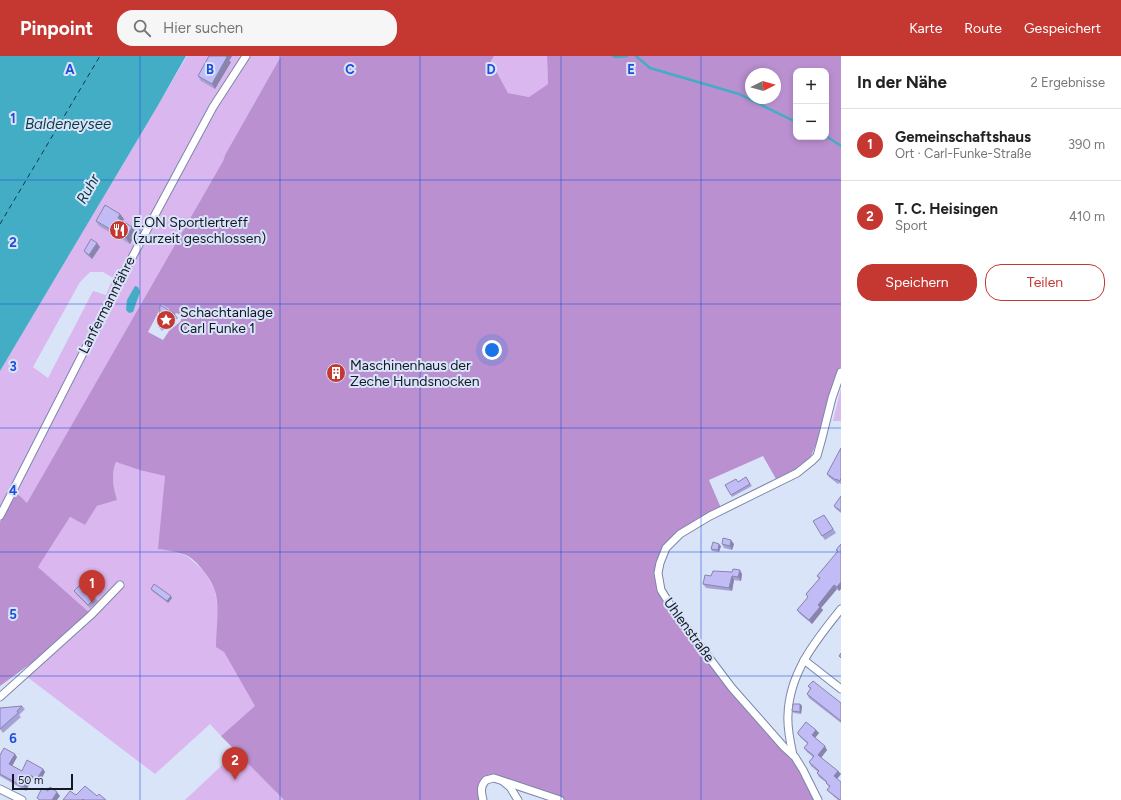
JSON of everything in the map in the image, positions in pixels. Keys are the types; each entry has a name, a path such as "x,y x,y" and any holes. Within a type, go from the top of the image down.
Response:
{"street":[{"name":"Lanfermannfähre","path":"0,516 128,265 213,107 246,56"},
{"name":"Uhlenstraße","path":"818,800 793,754 732,688 667,602 658,582 658,573 660,562 666,548 680,534 710,516 797,473 812,461 816,456 822,438 832,398 841,372"},
{"path":"0,697 91,615 120,585"},
{"path":"793,754 789,729 789,702 791,691 812,645 841,609"},
{"path":"804,660 841,689"},
{"path":"483,800 481,789 484,782 490,778 502,780 560,800"},
{"path":"502,780 510,787 518,800"},
{"path":"0,789 22,800"}],"shaded area":[{"path":"187,56 281,56 223,161 27,504 13,488 0,512 0,371","holes":["90,272 103,272 113,278 106,295 93,291 48,378 33,367 80,282"]},
{"path":"281,56 494,56 491,61 508,93 529,97 548,84 547,56 841,56 841,367 834,380 819,438 810,458 794,471 776,479 763,456 709,480 721,508 671,540 657,583 732,693 768,735 792,756 816,800 563,800 485,779 482,800 284,800 221,736 255,706 224,652 216,647 217,604 215,591 211,581 195,561 186,555 158,549 165,476 116,462 113,472 113,481 117,500 97,506 85,525 70,517 38,567 91,614 63,640 0,686 0,522 17,493 27,503 223,161","holes":["162,305 169,309 169,314 172,316 176,313 183,316 180,322 169,331 163,340 148,332"]},
{"path":"494,56 547,56 548,84 529,97 508,93 491,60"},
{"path":"841,389 841,421 833,421 840,392"},
{"path":"116,462 165,476 159,549 172,551 187,556 204,571 215,590 224,652 256,706 221,736 210,724 155,774 26,676 91,614 38,567 70,517 85,525 97,506 116,500 113,472"},
{"path":"237,751 284,800 185,800"}],"water":[{"name":"Baldeneysee","path":"0,56 186,56 0,371"},
{"path":"135,286 138,287 140,292 133,312 129,313 126,310 127,300"}],"building":[{"path":"209,56 227,57 212,84 198,76"},
{"path":"105,205 120,214 118,218 132,227 126,238 96,221"},
{"path":"91,239 97,243 89,255 84,251"},
{"path":"160,305 175,314 159,327"},
{"path":"337,362 341,368 330,375 326,369"},
{"path":"841,448 841,478 840,481 827,474"},
{"path":"746,477 750,484 731,495 725,485 736,479 738,482"},
{"path":"841,496 841,511 834,506"},
{"path":"824,515 833,529 822,536 813,521"},
{"path":"723,538 731,540 730,546 722,544"},
{"path":"713,542 719,544 718,550 711,549"},
{"path":"841,544 841,582 837,587 834,585 818,605 820,607 809,620 797,610 808,597 806,594 820,578 817,576 838,551 836,550"},
{"path":"733,569 740,570 738,577 732,576 729,588 703,584 705,575 711,576 713,571 732,572"},
{"path":"154,584 171,596 167,601 151,589"},
{"path":"79,586 87,595 89,592 95,598 88,605 74,591"},
{"path":"813,681 841,703 841,721 807,694 811,688 808,686"},
{"path":"793,704 800,704 800,712 792,711"},
{"path":"22,706 17,711 18,713 0,729 0,708"},
{"path":"806,722 816,730 812,735 825,746 818,755 838,771 834,776 841,782 841,800 827,790 830,786 817,773 819,771 809,762 814,756 804,748 808,743 798,734"},
{"path":"4,748 15,754 9,764 22,771 27,760 43,769 37,779 30,775 24,787 0,774 0,755"},
{"path":"85,786 97,796 99,794 106,800 63,800 70,791 76,795"},
{"path":"50,787 57,792 52,800 40,800 37,798 42,788 48,791"}],"waterway":[{"path":"613,56 627,56"},
{"path":"636,56 650,68 739,94 793,121"},
{"path":"829,138 841,146"}],"ferry route":[{"path":"0,224 100,56"}],"place":[{"name":"E.ON Sportlertreff (zurzeit geschlossen)","path":"119,230"},
{"name":"Schachtanlage Carl Funke 1","path":"166,320"},
{"name":"Maschinenhaus der Zeche Hundsnocken","path":"336,373"},
{"name":"Gemeinschaftshaus","path":"92,603"},
{"name":"T. C. Heisingen","path":"235,780"}],"water label":[{"name":"Ruhr","path":"88,189"}]}
